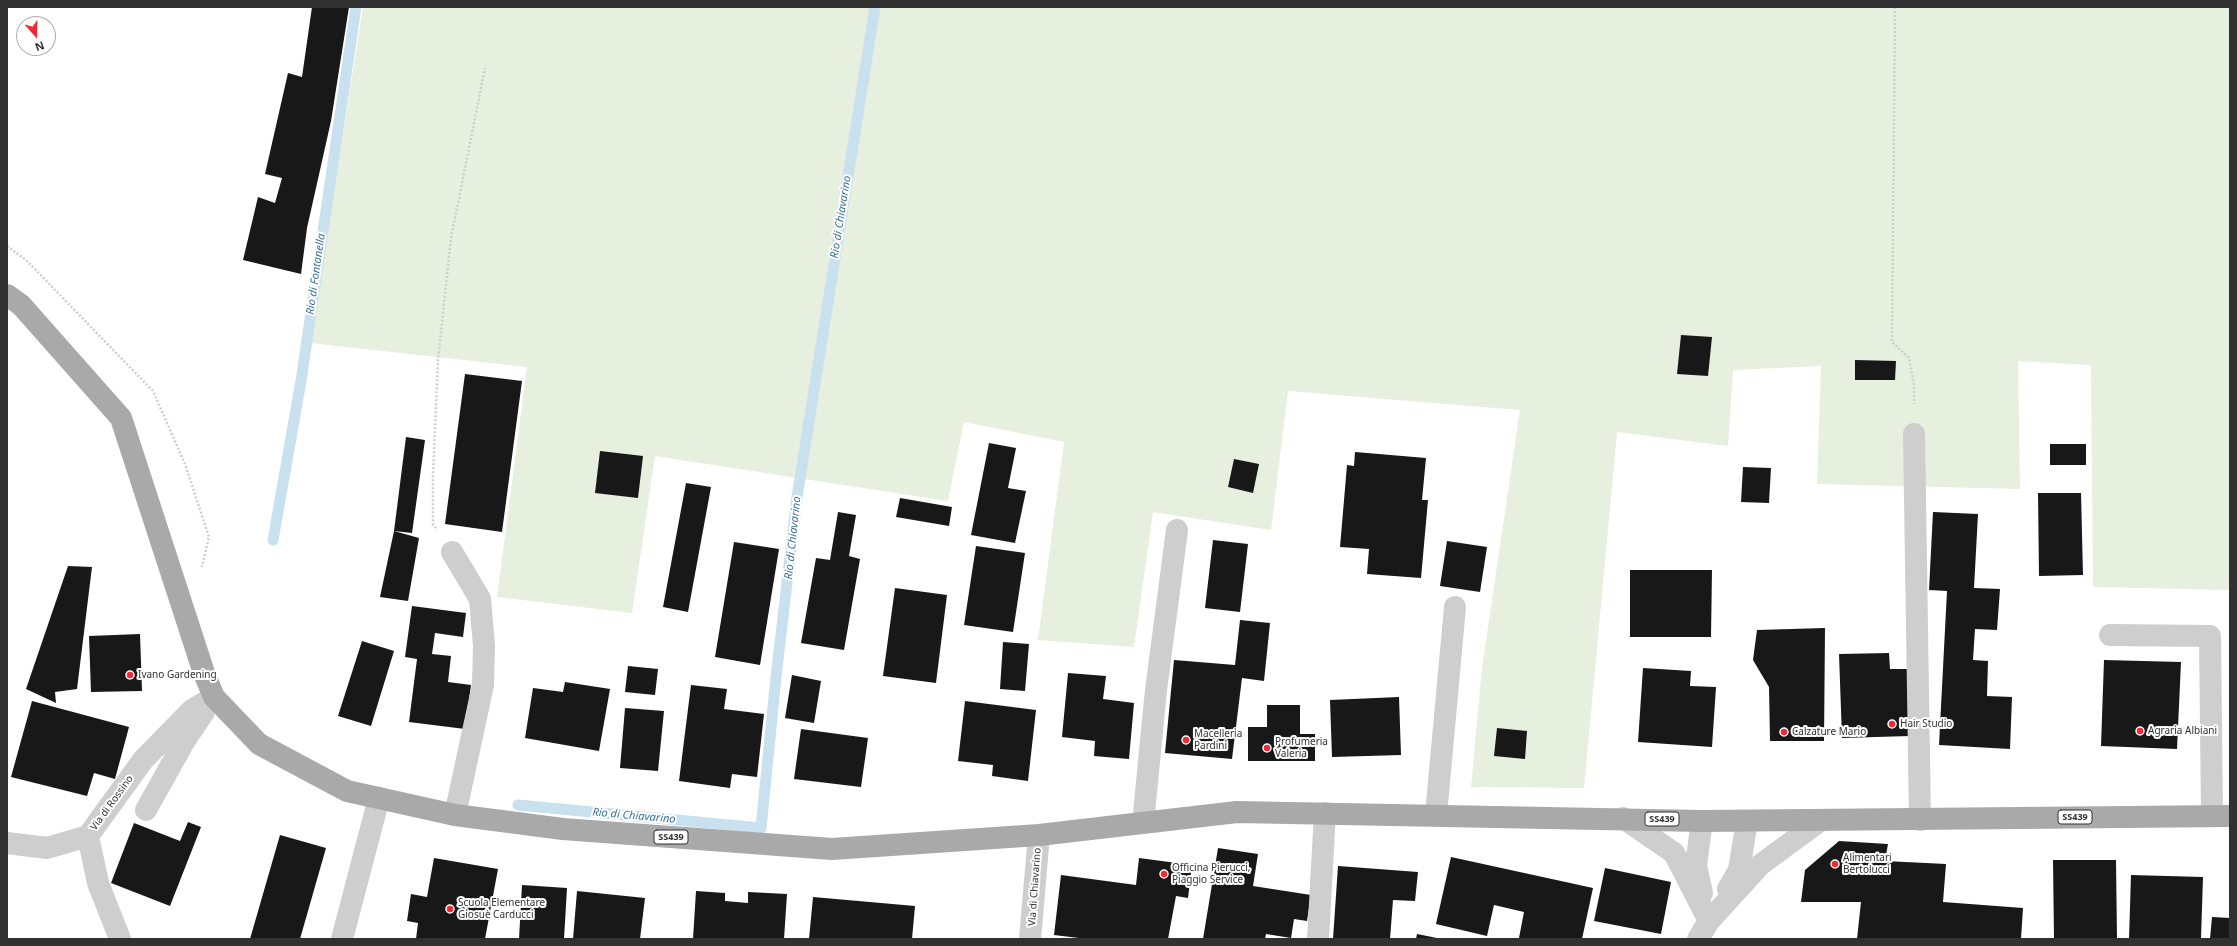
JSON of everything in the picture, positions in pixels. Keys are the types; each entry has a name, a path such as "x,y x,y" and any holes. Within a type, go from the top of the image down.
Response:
{"main road":[{"name":"SS439","path":"7,295 21,305 121,418 204,673 214,698 259,744 347,791 455,815 563,829 832,849 1039,835 1237,812 1623,818 1702,821 2221,816"}],"street":[{"path":"1914,434 1920,820"},
{"path":"1143,823 1156,690 1177,530"},
{"path":"452,552 480,599 484,646 483,685 455,815"},
{"path":"1436,815 1455,607"},
{"path":"2110,635 2210,636 2221,816"},
{"path":"146,810 186,740 214,698"},
{"name":"Via di Rossino","path":"120,939 98,883 88,836 143,760 192,710 214,698"},
{"path":"342,939 379,798"},
{"path":"1318,939 1325,813"},
{"path":"1623,818 1674,853 1703,930"},
{"path":"1703,930 1739,870 1747,820"},
{"path":"1702,821 1696,865 1703,930"},
{"path":"1703,930 1760,865 1820,821"},
{"name":"Via di Chiavarino","path":"1030,939 1039,835"},
{"path":"7,843 47,848 88,836"}],"path":[{"path":"1895,7 1892,342 1909,358 1914,385 1914,434"},
{"path":"452,552 433,525 433,475 438,360 451,238 485,68"}],"green space":[{"path":"363,7 2230,7 2230,590 2093,587 2091,365 2018,361 2020,489 1817,484 1821,366 1733,370 1728,446 1617,432 1584,788 1471,787 1482,668 1520,410 1288,391 1271,530 1153,512 1134,647 1038,640 1064,442 964,422 948,501 655,456 632,613 497,597 527,367 310,343"}],"building":[{"path":"312,7 349,7 331,121 307,228 301,274 243,260 258,197 275,203 282,178 265,174 288,73 302,77"},
{"path":"1681,335 1712,337 1708,376 1677,374"},
{"path":"1855,360 1896,361 1895,380 1855,380"},
{"path":"465,374 522,381 502,532 445,524"},
{"path":"406,437 425,440 412,533 394,531"},
{"path":"989,443 1016,448 1008,488 1026,491 1015,543 971,535"},
{"path":"2050,444 2086,444 2086,465 2050,465"},
{"path":"600,451 643,456 638,498 595,493"},
{"path":"1355,452 1426,458 1422,500 1428,500 1421,578 1367,574 1369,549 1340,547 1347,465 1354,466"},
{"path":"1234,459 1259,464 1253,493 1228,487"},
{"path":"1743,467 1771,468 1769,503 1741,502"},
{"path":"686,483 711,487 688,612 663,607"},
{"path":"2038,493 2081,493 2083,575 2039,576"},
{"path":"900,498 952,507 949,526 896,517"},
{"path":"838,512 856,515 849,556 860,559 844,650 801,643 816,558 830,560"},
{"path":"1933,512 1978,514 1974,588 2000,589 1997,630 1975,629 1973,660 1988,661 1987,696 2012,697 2010,749 1939,745 1947,591 1929,590"},
{"path":"394,531 419,538 408,601 380,597"},
{"path":"1213,540 1248,544 1240,612 1205,608"},
{"path":"1447,541 1487,547 1480,592 1440,586"},
{"path":"734,542 779,549 760,665 715,657"},
{"path":"976,546 1025,553 1013,632 964,625"},
{"path":"68,566 92,567 77,689 55,692 56,703 26,689"},
{"path":"1630,570 1712,570 1711,637 1630,637"},
{"path":"895,588 947,595 936,683 883,676"},
{"path":"412,606 466,613 463,637 435,633 432,654 451,656 448,682 471,685 465,729 409,722 417,659 405,657"},
{"path":"1240,620 1270,623 1264,681 1242,678 1232,759 1165,753 1174,660 1235,665"},
{"path":"1825,628 1824,741 1770,741 1769,687 1753,660 1757,630"},
{"path":"140,634 142,691 91,692 89,636"},
{"path":"362,641 394,651 371,726 338,716"},
{"path":"1003,642 1029,644 1025,691 1000,689"},
{"path":"1889,653 1890,669 1908,669 1910,736 1842,738 1839,654"},
{"path":"2104,660 2181,662 2177,749 2101,746"},
{"path":"628,666 658,669 655,695 625,692"},
{"path":"1643,668 1691,671 1690,686 1716,687 1712,747 1638,742"},
{"path":"1068,673 1106,676 1103,699 1134,703 1129,759 1094,756 1095,741 1062,737"},
{"path":"792,675 821,681 814,723 785,718"},
{"path":"565,682 610,689 599,751 525,738 533,688 563,692"},
{"path":"691,685 727,689 724,709 764,714 757,777 732,774 730,788 679,781"},
{"path":"1399,697 1401,755 1332,757 1330,700"},
{"path":"32,701 129,727 115,779 94,773 87,796 11,777"},
{"path":"965,701 1036,710 1028,781 992,776 993,765 958,761"},
{"path":"1267,705 1300,705 1300,734 1315,734 1315,761 1248,761 1248,727 1267,727"},
{"path":"625,708 664,711 658,771 620,768"},
{"path":"1497,728 1527,731 1525,759 1494,756"},
{"path":"801,729 868,738 861,787 794,779"},
{"path":"188,822 201,827 170,906 111,883 134,823 180,841"},
{"path":"280,835 326,848 300,939 250,939"},
{"path":"1839,841 1888,844 1885,861 1946,864 1943,902 2023,908 2021,939 1857,939 1861,902 1801,902 1805,870"},
{"path":"1218,848 1258,854 1253,886 1311,895 1307,921 1294,919 1291,938 1266,934 1265,939 1203,939"},
{"path":"1451,857 1593,888 1582,939 1519,938 1524,912 1494,905 1487,936 1436,924"},
{"name":"Scuola Elementare Giosuè Carducci","path":"434,858 498,869 485,939 416,939 418,923 407,921 411,894 427,897"},
{"path":"1139,858 1192,865 1188,898 1176,896 1168,939 1087,939 1054,935 1061,875 1136,885"},
{"path":"2053,860 2116,860 2117,939 2054,939"},
{"path":"1338,866 1418,872 1415,901 1393,900 1390,939 1333,939"},
{"path":"1605,868 1671,882 1661,934 1594,921"},
{"path":"2131,875 2203,877 2201,939 2129,939"},
{"path":"522,885 567,888 564,939 519,939"},
{"path":"577,891 645,898 640,939 573,939"},
{"path":"696,891 725,893 725,901 748,903 748,892 787,894 784,939 693,939"},
{"path":"813,897 915,906 912,939 809,939"},
{"path":"2212,917 2230,918 2230,939 2210,939"},
{"path":"1417,934 1437,938 1437,939 1416,939"}],"waterway":[{"name":"Rio di Fontanella","path":"273,540 301,381 356,7"},
{"name":"Rio di Chiavarino","path":"518,805 761,828 776,677 797,497 875,7"}],"place":[{"name":"Ivano Gardening","path":"130,675"},
{"name":"Hair Studio","path":"1892,724"},
{"name":"Agraria Albiani","path":"2140,731"},
{"name":"Calzature Mario","path":"1784,732"},
{"name":"Macelleria Pardini","path":"1186,740"},
{"name":"Profumeria Valeria","path":"1267,748"},
{"name":"Alimentari Bertolucci","path":"1835,864"},
{"name":"Officina Pierucci, Piaggio Service","path":"1164,874"},
{"name":"Scuola Elementare Giosuè Carducci","path":"450,909"}]}
